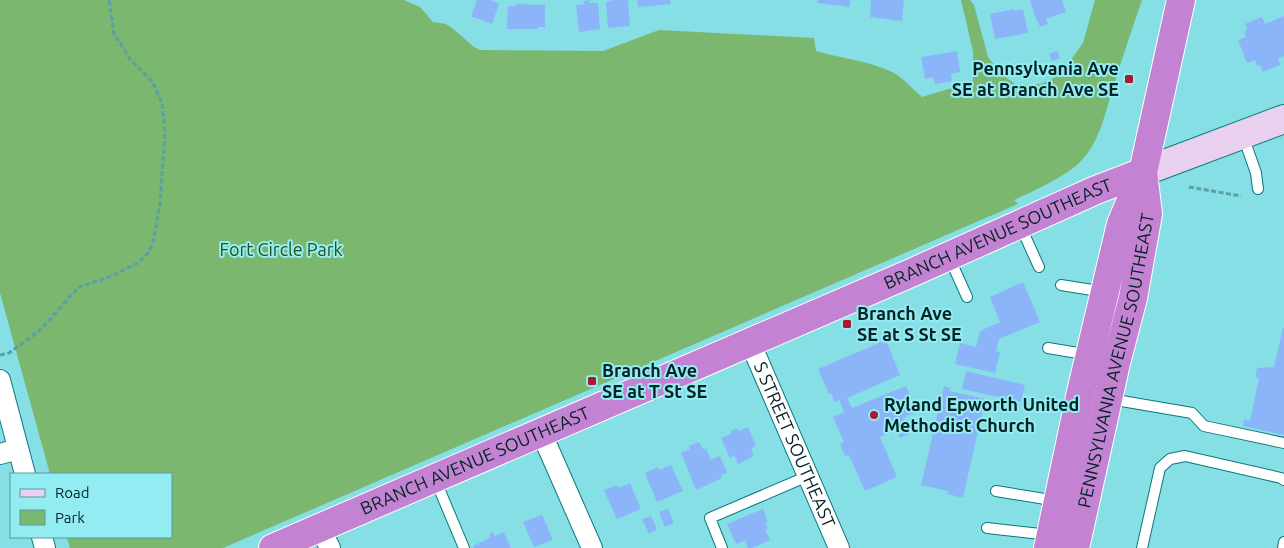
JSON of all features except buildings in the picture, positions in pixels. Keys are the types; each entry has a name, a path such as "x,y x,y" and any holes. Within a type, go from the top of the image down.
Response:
{"highway":[{"name":"PENNSYLVANIA AVENUE SOUTHEAST","path":"1049,541 1090,355 1119,295 1148,214 1143,172 1181,0"},
{"name":"BRANCH AVENUE SOUTHEAST","path":"273,548 325,538 434,478 1096,190 1143,172"},
{"name":"PENNSYLVANIA AVENUE SOUTHEAST","path":"1075,548 1116,363 1119,295"}],"main road":[{"name":"BRANCH AVENUE SOUTHEAST","path":"1143,172 1284,119"}],"street":[{"name":"S STREET SOUTHEAST","path":"750,342 839,548"},
{"path":"0,380 9,451 24,473"},
{"path":"541,432 592,548"}],"lane":[{"path":"1242,135 1256,173 1258,189"},
{"path":"1019,224 1040,267"},
{"path":"948,256 968,297"},
{"path":"1060,285 1119,295"},
{"path":"1048,348 1090,355"},
{"path":"1109,399 1192,413 1204,426 1284,443"},
{"path":"1142,548 1160,468 1170,459 1185,456 1284,480"},
{"path":"722,548 710,518 808,476"},
{"path":"434,478 464,548"},
{"path":"996,492 1058,502"},
{"path":"987,528 1049,541"},
{"path":"1283,548 1284,542"}],"path":[{"path":"0,355 9,353 39,332 79,287 138,263 148,253 153,243 160,204 165,131 162,102 152,82 130,59 114,34 109,0"},
{"path":"1189,187 1241,196"}],"green space":[{"name":"Fort Circle Park","path":"0,0 404,0 420,7 433,22 446,24 480,50 603,51 659,30 814,38 816,51 883,68 896,74 922,97 973,80 973,51 961,0 970,0 974,5 988,57 1001,74 1015,84 1033,85 1043,83 1060,75 1083,43 1095,0 1142,0 1104,119 1091,147 1078,164 1065,174 1014,200 1018,204 223,548 70,548 67,538 172,538 172,473 50,473 0,293"}],"place":[{"name":"Pennsylvania Ave SE at Branch Ave SE","path":"1129,79"},
{"name":"Branch Ave SE at S St SE","path":"847,324"},
{"name":"Branch Ave SE at T St SE","path":"592,381"},
{"name":"Ryland Epworth United Methodist Church","path":"874,415"}]}
